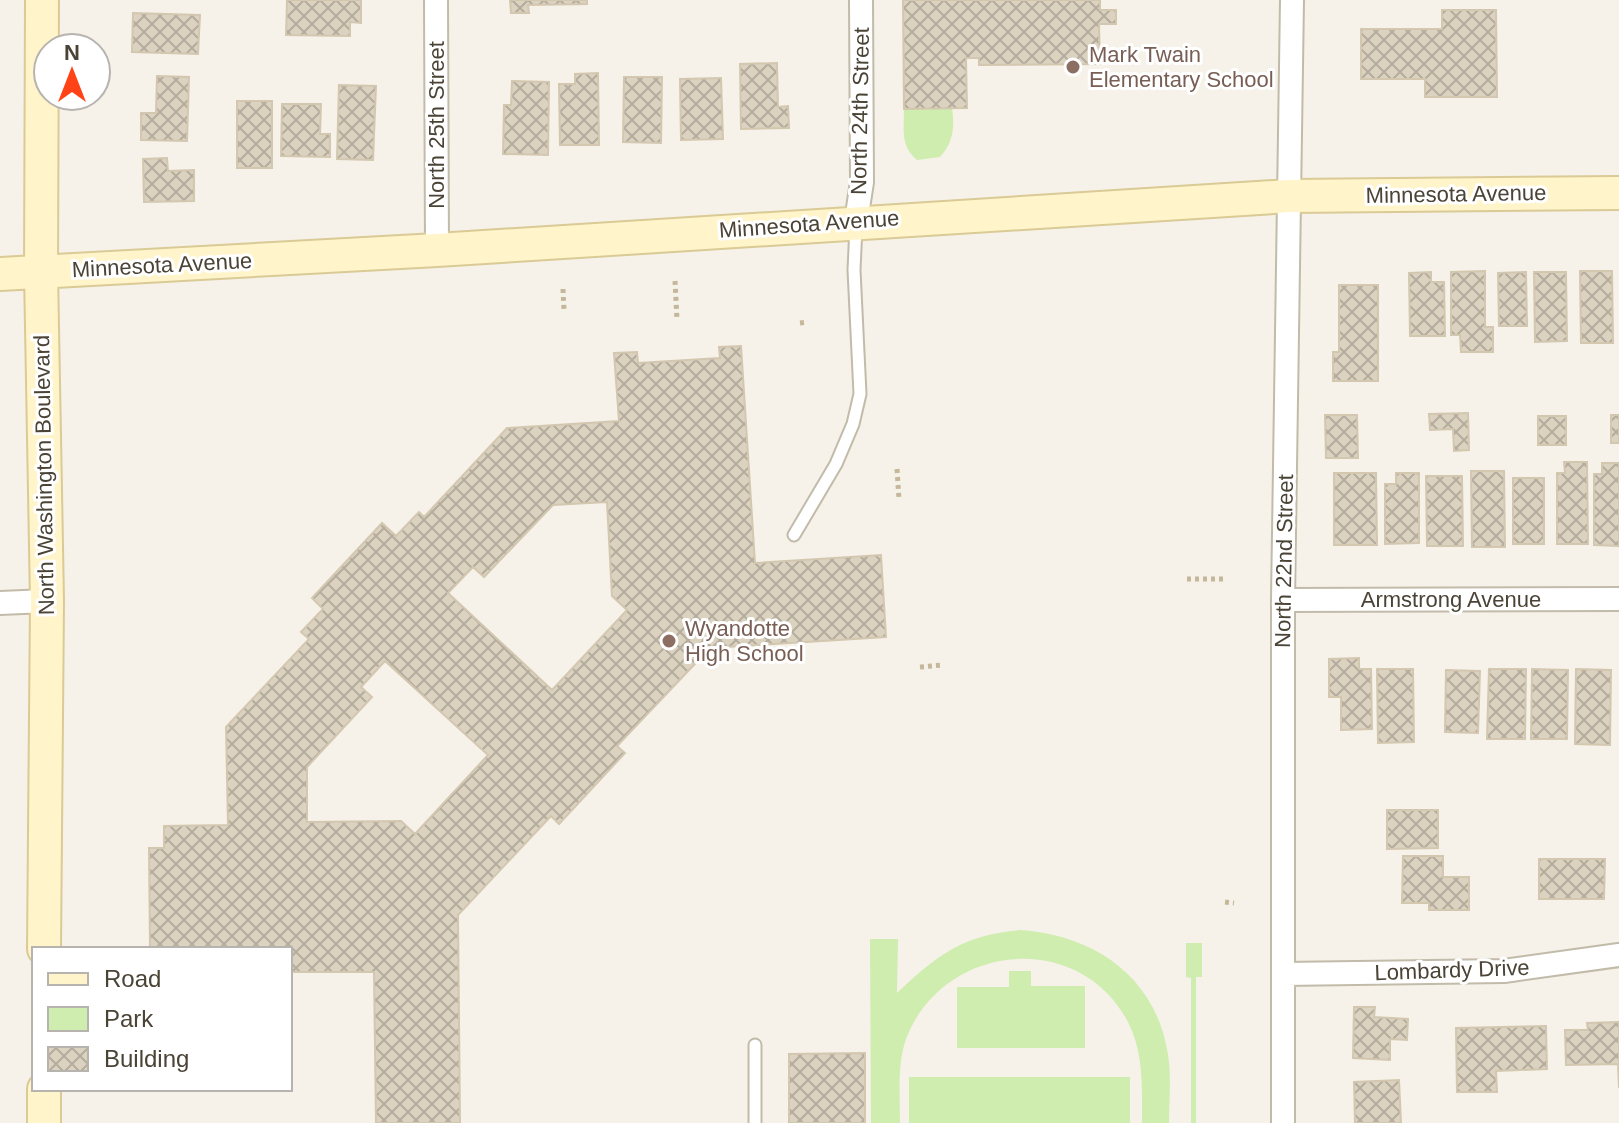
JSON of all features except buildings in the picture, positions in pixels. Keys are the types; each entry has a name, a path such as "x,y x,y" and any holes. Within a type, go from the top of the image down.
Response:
{"main road":[{"name":"North Washington Boulevard","path":"42,0 41,272 47,601 44,947"},
{"name":"Minnesota Avenue","path":"0,274 437,250 856,221 1290,196 1619,193"},
{"path":"44,1091 44,1123"}],"street":[{"name":"North 25th Street","path":"436,0 437,250"},
{"name":"North 24th Street","path":"856,221 862,182 861,0"},
{"name":"North 22nd Street","path":"1283,1123 1283,600 1292,0"},
{"name":"Armstrong Avenue","path":"1283,600 1619,599"},
{"path":"0,603 47,601"},
{"name":"Lombardy Drive","path":"1283,974 1504,971 1619,955"}],"lane":[{"path":"794,535 836,464 853,424 860,394 854,270 856,221"},
{"path":"755,1045 755,1123"}],"path":[{"path":"675,281 677,320"},
{"path":"563,289 564,311"},
{"path":"800,323 808,322"},
{"path":"897,469 899,499"},
{"path":"1187,579 1224,579"},
{"path":"920,667 942,665"},
{"path":"1225,902 1234,903"}],"green space":[{"path":"952,108 952,134 944,152 940,157 917,160 905,143 904,109"},
{"path":"1020,930 1046,933 1094,950 1115,963 1148,999 1160,1023 1167,1049 1169,1123 1142,1123 1137,1046 1128,1022 1106,992 1078,972 1046,961 1012,959 980,966 949,982 924,1007 903,1049 900,1123 871,1123 870,939 898,939 897,993 952,949 982,937"},
{"path":"1186,943 1202,943 1202,977 1196,977 1196,1123 1191,1123 1191,978 1186,977"},
{"path":"1009,971 1031,971 1031,986 1085,986 1085,1048 957,1048 957,987 1009,987"},
{"path":"909,1077 1130,1077 1130,1123 909,1123"}],"place":[{"name":"Mark Twain Elementary School","path":"1073,67"},
{"name":"Wyandotte High School","path":"669,641"}]}
